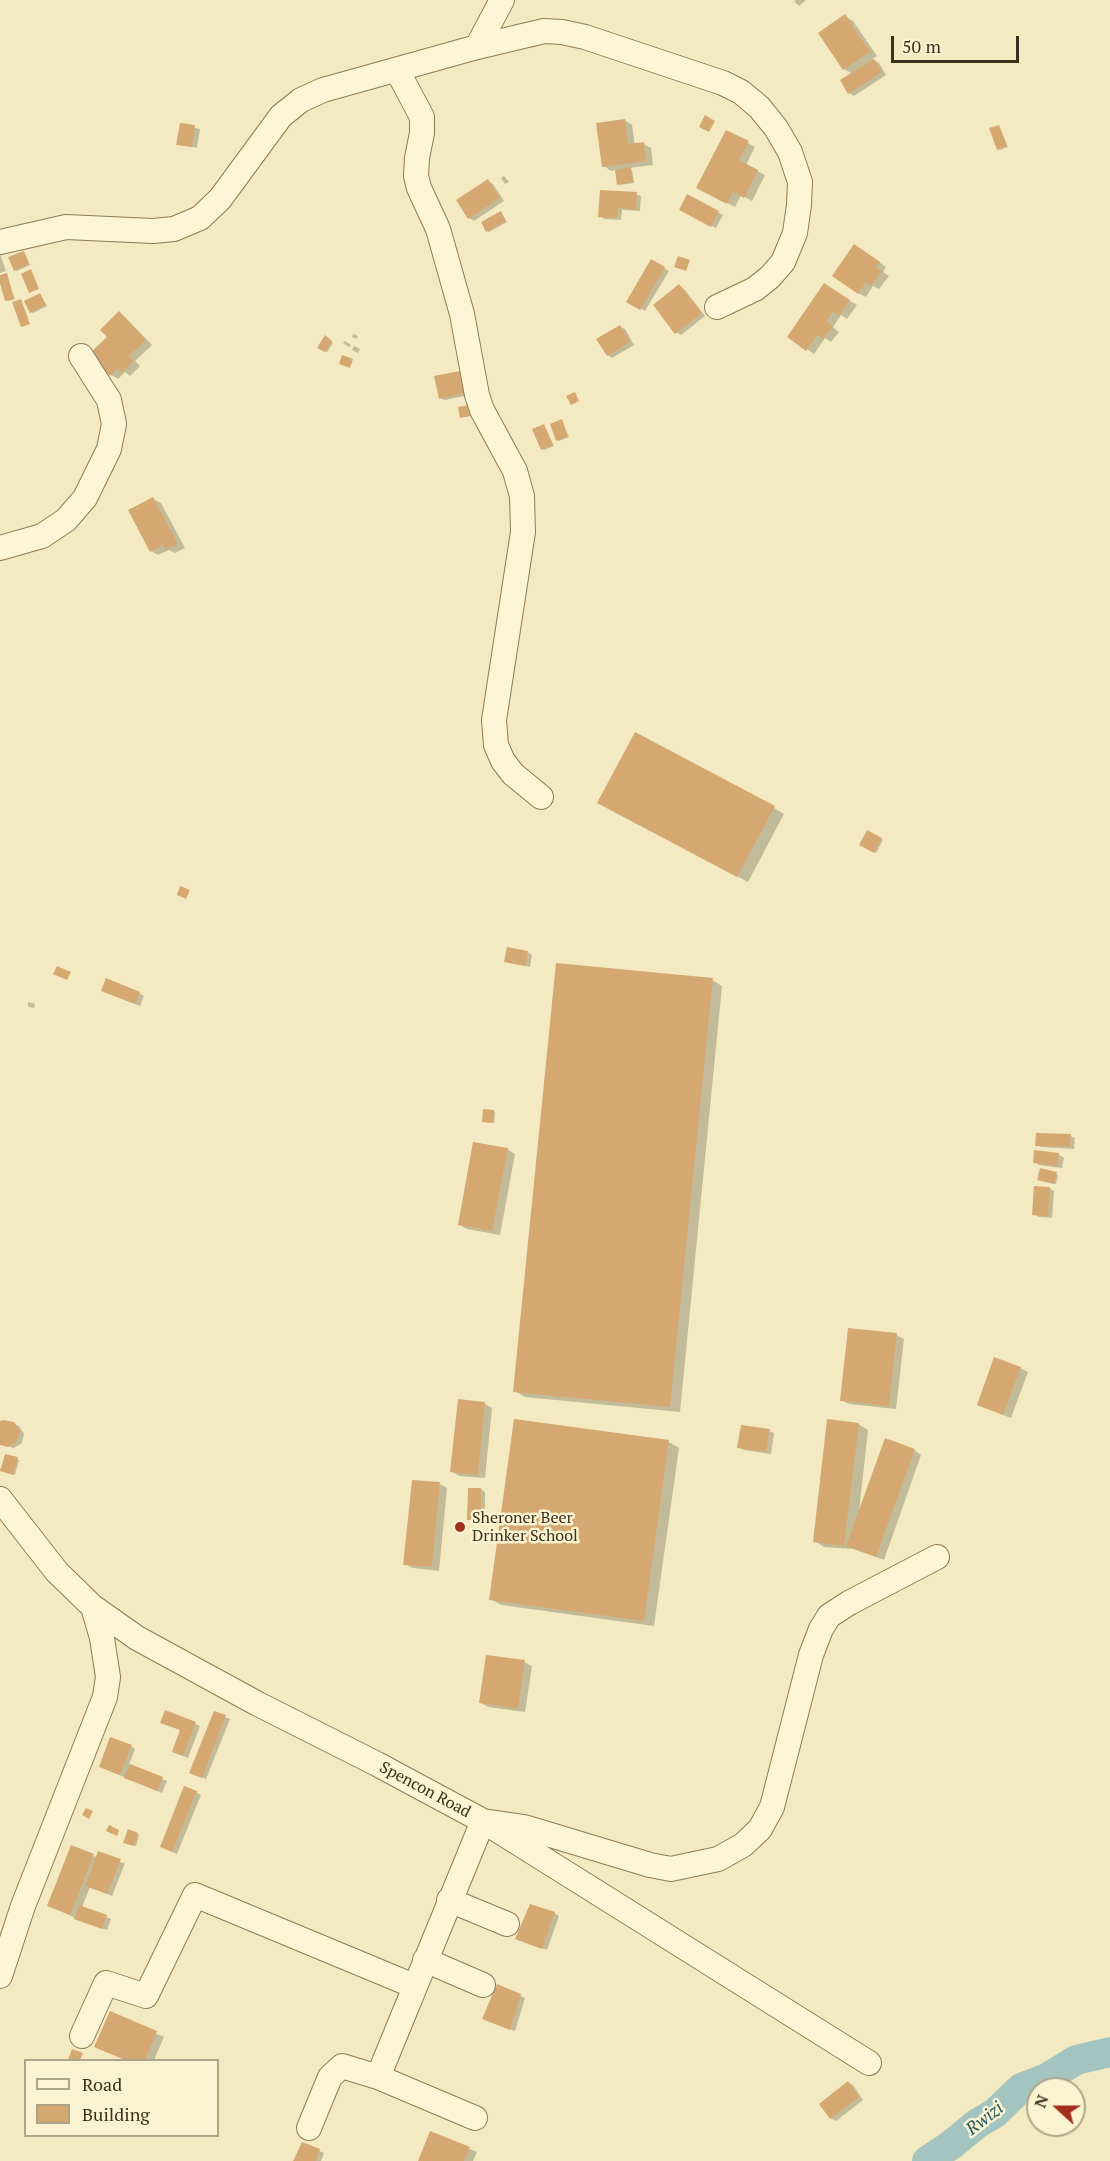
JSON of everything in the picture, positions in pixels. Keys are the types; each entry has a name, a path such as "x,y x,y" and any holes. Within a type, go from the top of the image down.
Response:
{"street":[{"path":"477,47 502,0"},
{"path":"0,242 66,227 142,231 174,229 200,218 219,199 281,116 301,100 323,90 477,47 544,31 562,32 585,37 723,83 741,92 759,107 776,128 790,152 800,182 799,205 795,233 783,262 771,277 755,289 717,307"},
{"path":"397,70 422,117 416,176 419,188 438,229 462,314 477,395 482,410 515,471 522,496 523,532 494,720 496,746 503,761 513,774 541,797"},
{"path":"0,548 42,536 66,520 85,498 109,449 114,424 109,400 81,356"},
{"name":"Spencon Road","path":"0,1499 57,1572 93,1606 137,1638 187,1667 483,1821 869,2063"},
{"path":"378,2077 483,1821 525,1827 670,1869 718,1859 743,1845 760,1829 772,1807 811,1655 821,1629 829,1616 849,1603 937,1557"},
{"path":"0,1976 22,1906 105,1697 108,1677 102,1638 93,1606"},
{"path":"82,2036 106,1983 146,1996 195,1895 414,1986"},
{"path":"449,1900 507,1924"},
{"path":"425,1960 483,1985"},
{"path":"309,2128 330,2077 342,2066 378,2077 475,2118"}],"building":[{"path":"845,14 870,52 843,70 818,33"},
{"path":"874,59 882,72 848,94 840,80"},
{"path":"705,115 715,121 709,132 699,127"},
{"path":"625,119 628,144 644,142 646,161 602,167 596,123"},
{"path":"180,123 195,125 192,147 176,145"},
{"path":"999,125 1007,146 997,150 989,128"},
{"path":"726,130 749,141 739,160 758,170 744,198 733,192 727,204 696,188"},
{"path":"631,167 633,182 617,185 615,170"},
{"path":"488,179 500,198 468,219 456,200"},
{"path":"600,190 637,192 636,210 618,208 617,218 598,217"},
{"path":"687,194 719,211 711,227 679,210"},
{"path":"501,211 506,221 486,232 481,222"},
{"path":"854,244 880,262 876,267 882,271 871,286 866,282 858,294 832,276"},
{"path":"24,251 29,264 14,271 8,257"},
{"path":"678,256 690,260 686,271 674,267"},
{"path":"651,259 665,267 640,310 626,302"},
{"path":"31,269 39,289 29,293 21,274"},
{"path":"7,273 14,299 5,301 0,275"},
{"path":"824,283 850,300 839,316 833,311 826,321 833,326 823,339 817,335 806,351 787,337"},
{"path":"679,284 702,313 675,334 653,305"},
{"path":"40,293 46,305 30,313 24,301"},
{"path":"21,299 30,324 21,327 12,302"},
{"path":"119,311 146,340 129,356 133,361 122,373 118,368 110,376 89,354 107,337 100,330"},
{"path":"620,325 630,342 607,356 596,339"},
{"path":"325,335 332,341 325,352 317,348"},
{"path":"342,355 353,359 350,368 339,364"},
{"path":"460,371 464,393 439,399 434,376"},
{"path":"575,392 579,401 571,405 566,396"},
{"path":"469,405 471,416 460,418 458,407"},
{"path":"562,419 568,437 556,441 550,424"},
{"path":"544,424 553,445 541,450 532,429"},
{"path":"153,497 178,544 166,550 163,545 150,552 128,510"},
{"path":"635,732 775,806 737,877 597,803"},
{"path":"867,830 882,838 874,853 859,845"},
{"path":"180,886 190,890 186,899 177,895"},
{"path":"507,947 528,951 525,966 504,962"},
{"path":"556,963 713,978 670,1407 513,1392"},
{"path":"57,966 71,972 67,980 53,974"},
{"path":"106,978 140,992 135,1004 101,991"},
{"path":"483,1109 494,1110 493,1123 482,1122"},
{"path":"1036,1133 1071,1134 1070,1147 1035,1146"},
{"path":"473,1142 508,1148 492,1231 458,1225"},
{"path":"1034,1150 1059,1153 1058,1166 1033,1163"},
{"path":"1040,1168 1057,1172 1054,1184 1037,1180"},
{"path":"1034,1186 1050,1187 1048,1216 1032,1215"},
{"path":"848,1328 897,1333 889,1406 840,1401"},
{"path":"994,1357 1021,1367 1003,1415 977,1405"},
{"path":"458,1399 485,1402 478,1475 450,1472"},
{"path":"514,1419 669,1440 644,1621 489,1600"},
{"path":"827,1419 859,1423 844,1546 813,1542"},
{"path":"0,1421 14,1422 20,1431 17,1441 8,1447 0,1445"},
{"path":"741,1425 770,1429 766,1452 737,1448"},
{"path":"885,1438 915,1449 876,1557 846,1546"},
{"path":"5,1454 18,1457 13,1475 0,1471"},
{"path":"412,1480 440,1482 432,1567 403,1565"},
{"path":"468,1488 481,1488 481,1520 467,1520"},
{"path":"486,1655 525,1660 518,1709 479,1703"},
{"path":"165,1710 196,1722 183,1756 172,1752 180,1730 160,1723"},
{"path":"214,1711 226,1715 202,1778 189,1773"},
{"path":"110,1737 132,1745 120,1775 99,1767"},
{"path":"130,1764 163,1777 157,1791 124,1778"},
{"path":"184,1786 197,1791 172,1852 160,1847"},
{"path":"86,1808 93,1811 89,1819 82,1815"},
{"path":"109,1825 119,1830 117,1836 106,1831"},
{"path":"128,1829 138,1833 134,1846 123,1843"},
{"path":"71,1845 94,1854 70,1915 47,1906"},
{"path":"98,1851 121,1859 107,1894 85,1886"},
{"path":"530,1904 555,1912 542,1949 515,1939"},
{"path":"79,1905 107,1915 102,1929 74,1919"},
{"path":"497,1984 521,1994 510,2030 482,2019"},
{"path":"110,2011 157,2031 145,2059 123,2059 94,2047"},
{"path":"72,2049 83,2053 80,2059 68,2059"},
{"path":"848,2081 859,2097 830,2119 819,2104"},
{"path":"430,2131 470,2147 464,2161 418,2161"},
{"path":"302,2142 320,2149 316,2161 293,2161"}],"waterway":[{"name":"Rwizi","path":"927,2161 995,2113 1021,2088 1047,2078 1076,2060 1110,2052"}],"place":[{"name":"Sheroner Beer Drinker School","path":"460,1527"}]}
